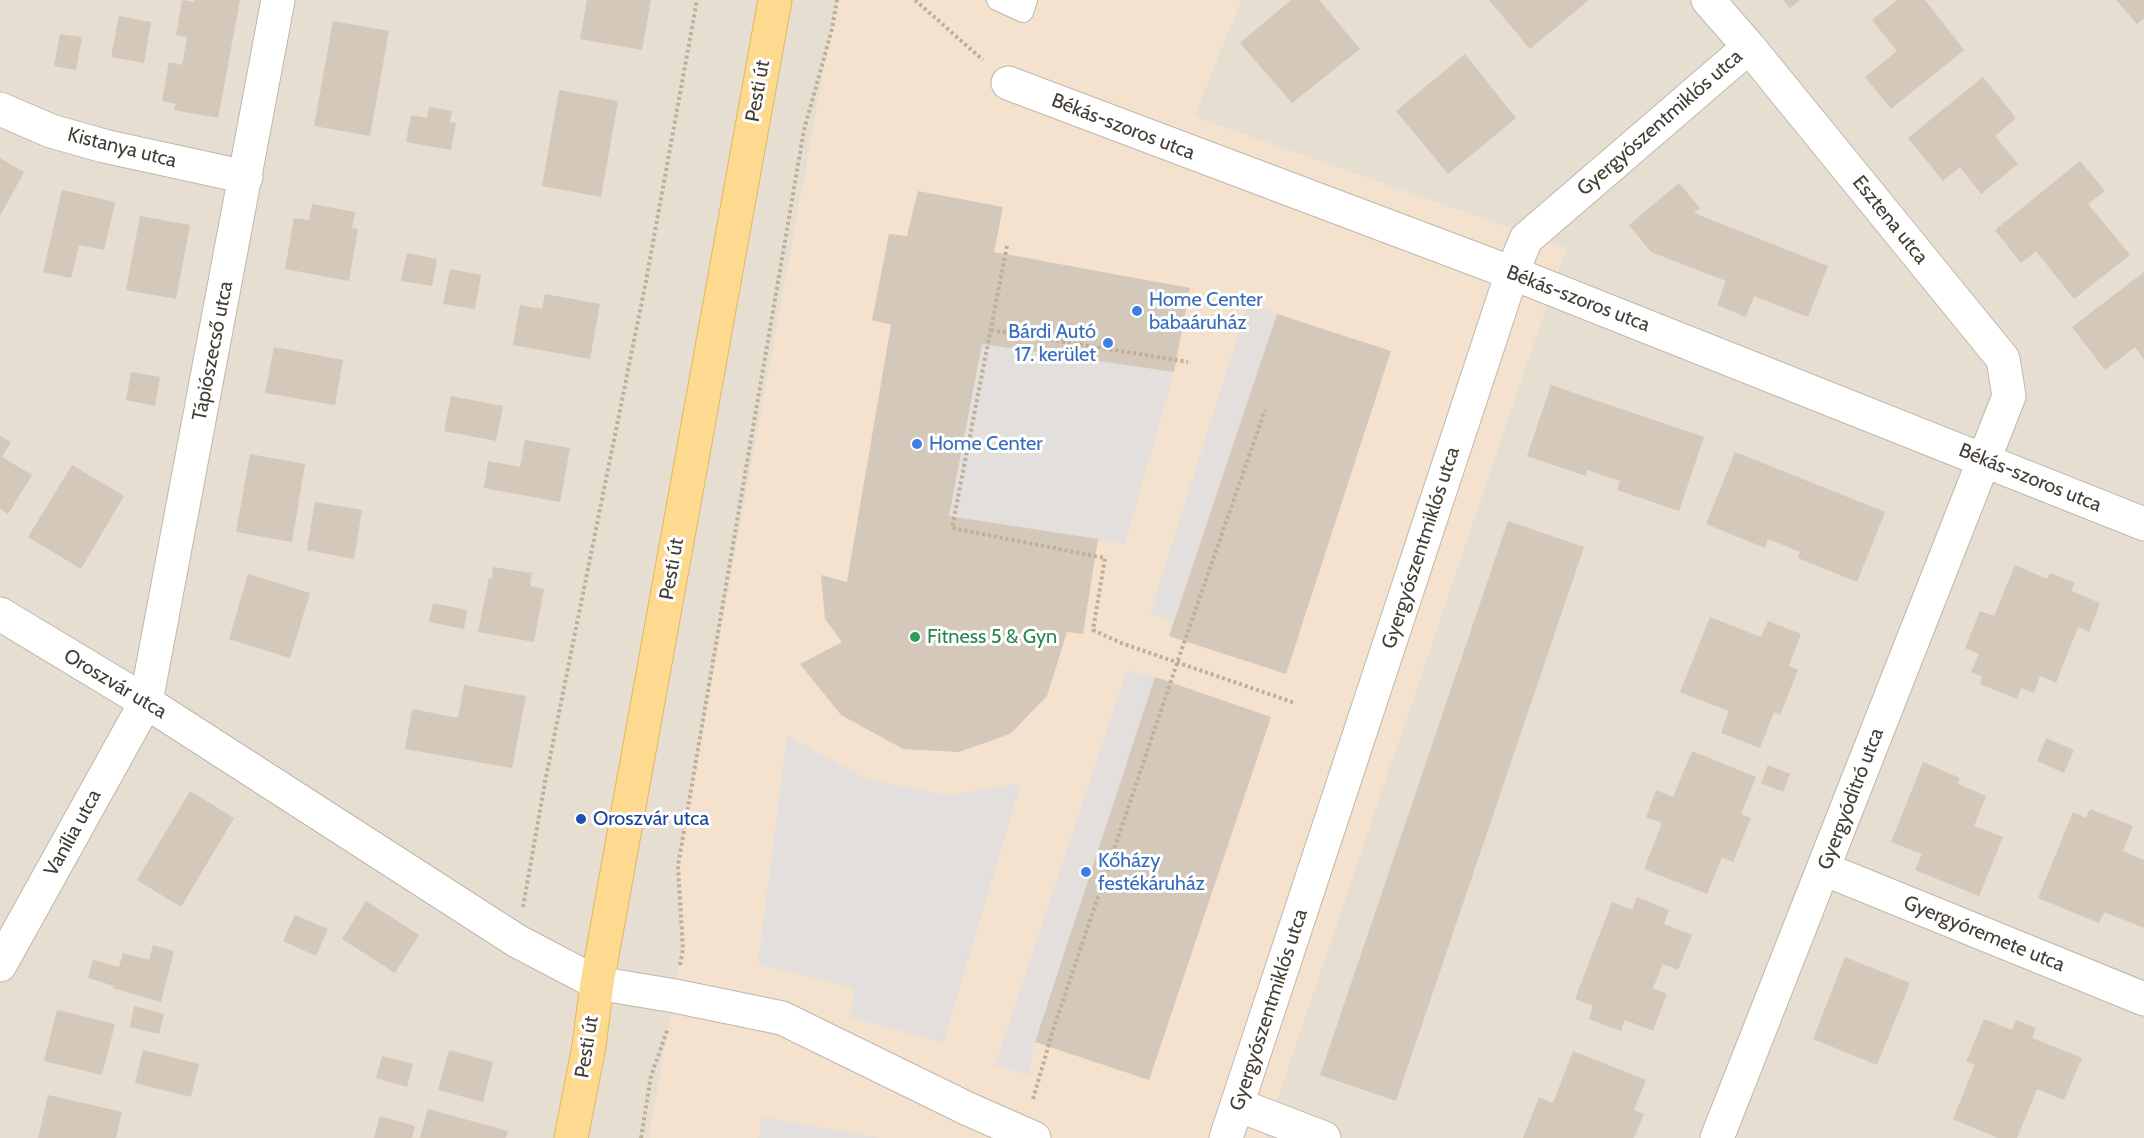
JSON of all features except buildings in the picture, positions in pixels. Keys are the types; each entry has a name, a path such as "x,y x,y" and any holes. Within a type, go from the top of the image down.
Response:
{"main road":[{"name":"Pesti út","path":"571,1138 775,0"}],"street":[{"name":"Tápiószecső utca","path":"146,702 279,0"},
{"name":"Esztena utca","path":"1708,0 1749,46 2003,359 2009,396 1983,459"},
{"name":"Gyergyószentmiklós utca","path":"1226,1138 1512,273 1526,239 1749,46"},
{"name":"Békás-szoros utca","path":"1008,83 1512,273 2144,524"},
{"name":"Kistanya utca","path":"0,109 51,131 104,146 246,177"},
{"name":"Gyergyóditró utca","path":"1717,1138 1983,459"},
{"name":"Oroszvár utca","path":"0,614 146,702 516,941 597,983 782,1018 968,1109 1034,1138"},
{"name":"Vanília utca","path":"0,965 146,702"},
{"name":"Gyergyóremete utca","path":"1824,869 2144,999"},
{"path":"1238,1105 1324,1138"}],"lane":[{"path":"997,0 1023,12 1028,0"}],"path":[{"path":"516,941 545,782 646,281 697,0"},
{"path":"640,1138 651,1076 667,1033 683,949 678,866 804,130 832,29 837,0"},
{"path":"915,0 1008,83"},
{"path":"1007,246 952,528 1105,558 1093,630 1120,643 1295,703"},
{"path":"991,330 1188,362"},
{"path":"1033,1099 1053,1030 1264,410"}],"shaded area":[{"path":"0,0 837,0 678,866 683,949 649,1138 0,1138"},
{"path":"837,0 1241,0 1194,117 1566,248 1264,1138 649,1138 683,949 678,866"},
{"path":"1241,0 2144,0 2144,1138 1264,1138 1566,248 1194,117"},
{"path":"1248,304 1277,314 1173,622 1150,614"},
{"path":"982,344 1174,372 1125,544 949,516"},
{"path":"1127,670 1155,677 1035,1042 1028,1075 995,1065"},
{"path":"787,735 862,777 947,796 1021,783 943,1043 851,1017 854,988 758,964"},
{"path":"762,1117 880,1138 759,1138"}],"place":[{"name":"Home Center babaáruház","path":"1137,311"},
{"name":"Bárdi Autó 17. kerület","path":"1108,343"},
{"name":"Home Center","path":"917,444"},
{"name":"Fitness 5 & Gyn","path":"915,637"},
{"name":"Oroszvár utca","path":"581,819"},
{"name":"Kőházy festékáruház","path":"1086,872"}]}
